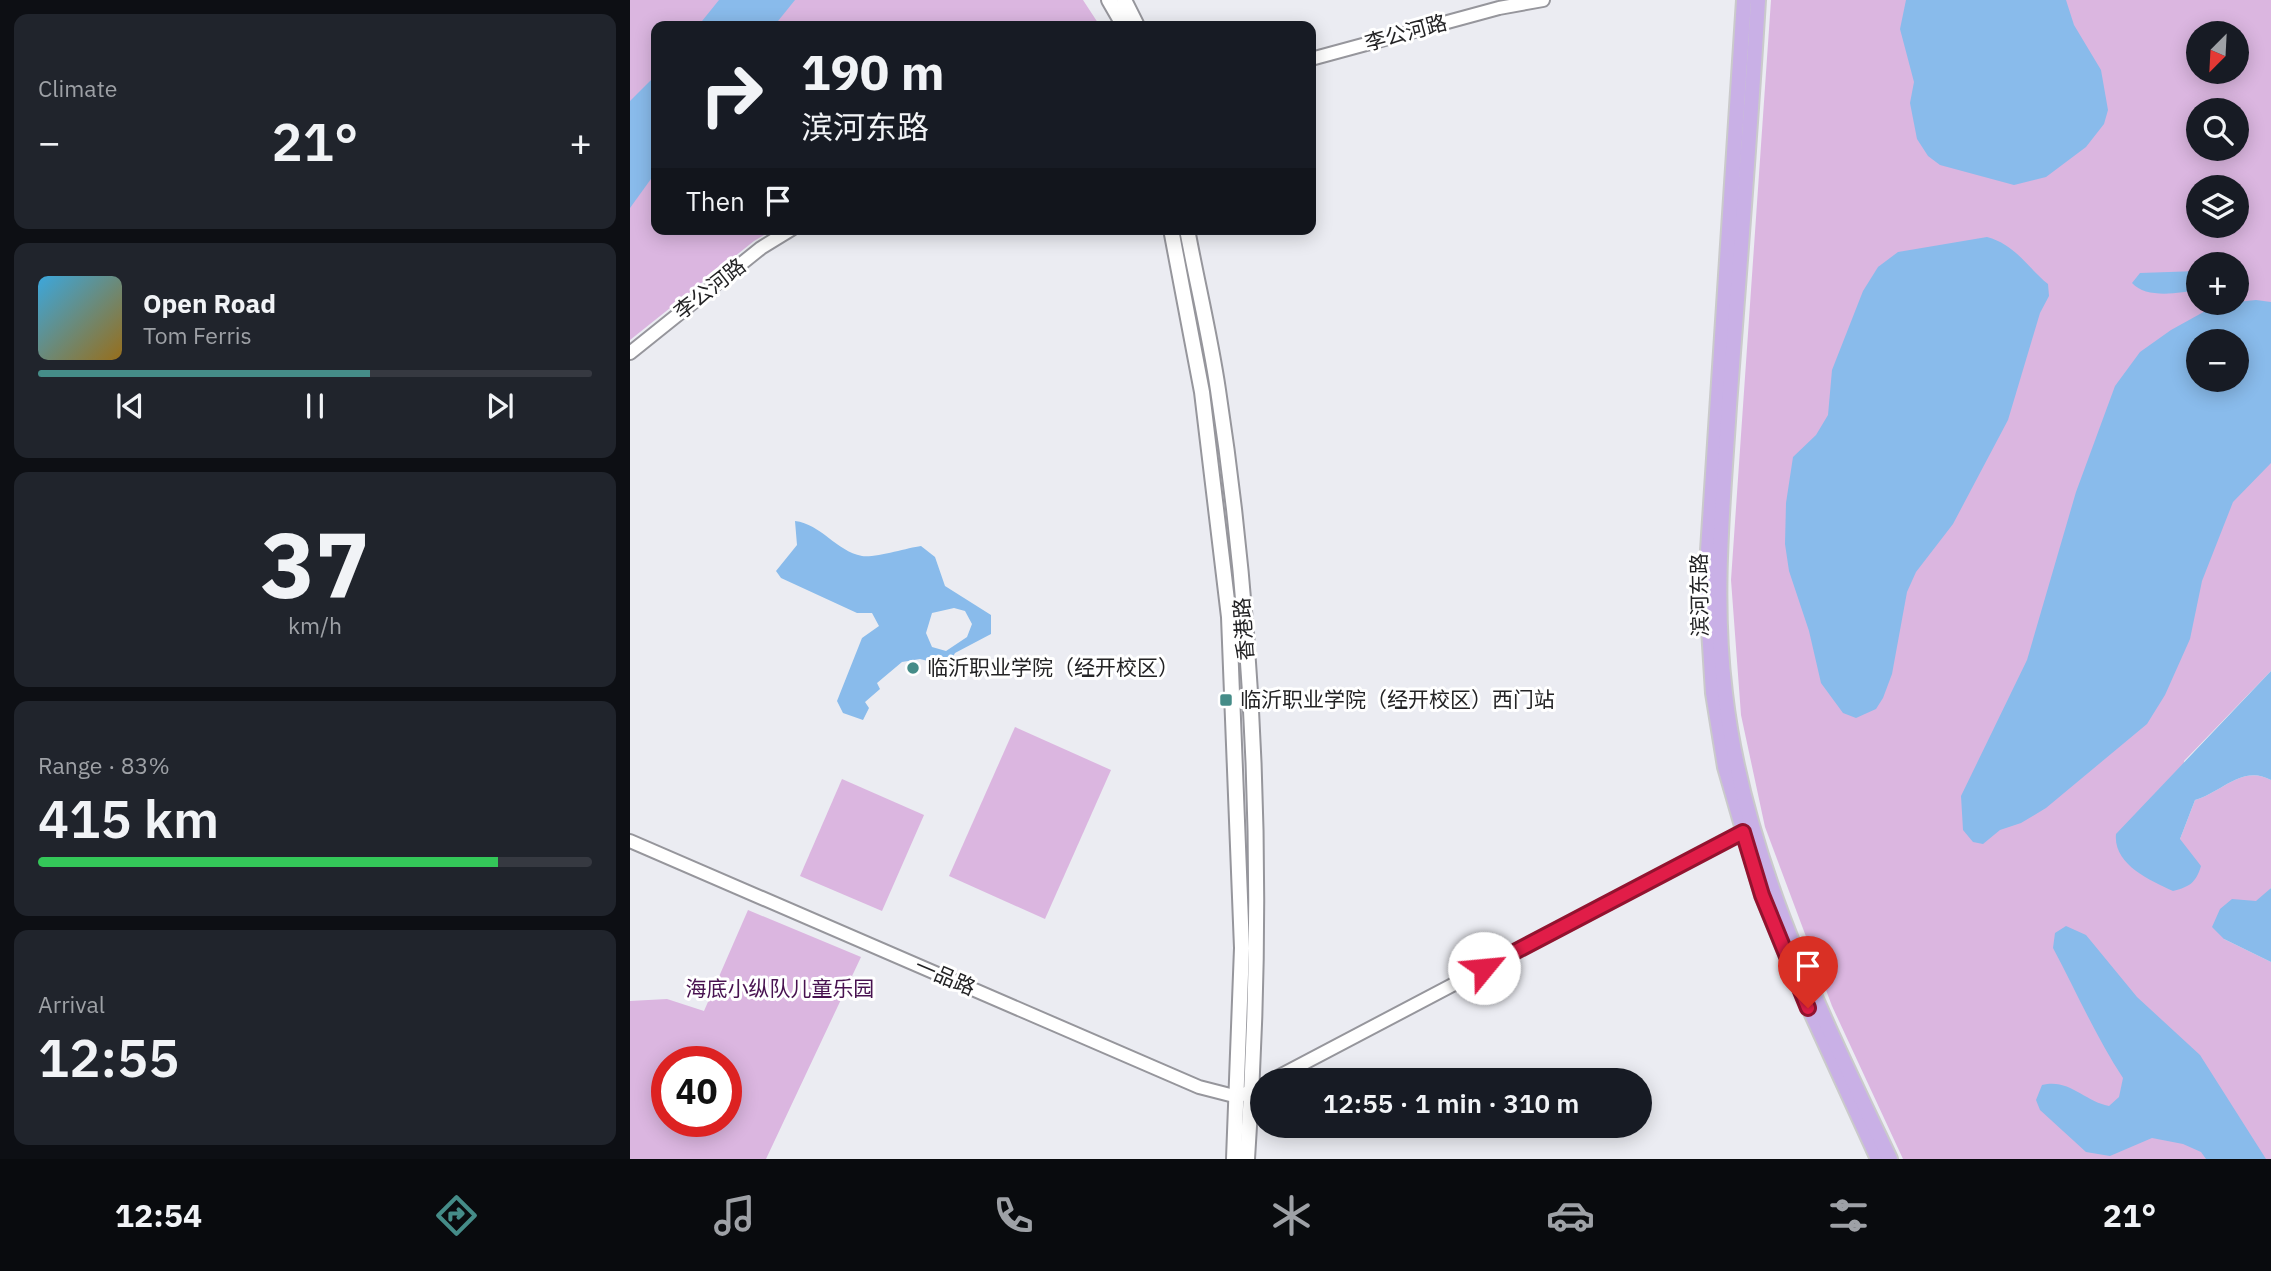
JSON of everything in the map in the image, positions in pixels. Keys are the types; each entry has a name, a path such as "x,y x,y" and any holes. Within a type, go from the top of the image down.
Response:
{"main road":[{"path":"1109,0 1121,21"},
{"path":"1124,0 1134,21"},
{"name":"滨河东路","path":"1744,0 1706,581 1713,693 1725,767 1762,895 1794,974 1878,1159"},
{"name":"滨河东路","path":"1758,0 1717,580 1725,693 1738,769 1773,892 1807,978 1891,1159"},
{"name":"香港路","path":"1172,235 1202,392 1229,617 1242,935 1234,1159"},
{"name":"香港路","path":"1187,235 1218,389 1243,606 1255,799 1257,1068"},
{"name":"香港路","path":"1247,1159 1250,1137"}],"street":[{"name":"李公河路","path":"1316,58 1426,27 1543,0"},
{"name":"李公河路","path":"630,352 761,248 782,235"},
{"path":"1295,1068 1743,832"},
{"name":"一品路","path":"630,841 1199,1087 1238,1097"},
{"path":"1238,1097 1250,1091"}],"green space":[{"path":"630,0 1083,0 1097,21 651,21 651,235 764,235 630,340"},
{"path":"1771,0 2271,0 2271,671 2184,761 2180,839 2195,800 2242,777 2261,776 2271,780 2271,888 2224,939 2271,962 2271,1159 1903,1159 1832,1006 1765,827 1741,715 1731,580"},
{"path":"1015,727 1111,770 1045,919 949,876"},
{"path":"842,779 924,815 882,911 800,876"},
{"name":"海底小纵队儿童乐园","path":"748,910 861,957 766,1159 630,1159 630,1001 667,999 704,1011"}],"water":[{"path":"719,0 795,0 778,21 702,21"},
{"path":"1906,0 2066,0 2074,25 2101,70 2108,110 2104,124 2086,147 2046,177 2014,185 1940,165 1928,156 1917,139 1910,103 1914,82 1900,29"},
{"path":"651,80 651,179 630,208 630,101"},
{"path":"1987,237 2006,245 2020,257 2048,284 2049,296 2040,313 2008,420 1953,524 1916,572 1907,592 1892,674 1883,698 1876,709 1856,718 1843,713 1821,683 1809,631 1789,571 1785,544 1786,503 1793,457 1816,435 1828,415 1832,370 1863,291 1878,267 1898,252"},
{"path":"2186,271 2186,291 2154,293 2138,288 2132,283 2140,273"},
{"path":"2249,301 2271,302 2271,463 2233,502 2202,581 2190,639 2165,695 2147,724 2046,808 2021,823 2000,830 1983,844 1973,842 1963,830 1961,796 2027,660 2076,492 2115,386 2140,352 2198,315 2249,315"},
{"path":"795,521 813,527 844,549 862,556 921,546 935,557 945,586 991,615 991,634 955,653 948,666 920,659 902,662 877,683 880,689 865,702 869,708 863,720 843,713 837,701 862,638 879,626 872,613 857,613 781,578 776,571 797,545","holes":["954,608 965,611 972,624 967,637 946,651 932,647 926,633 932,613"]},
{"path":"2271,671 2271,780 2261,776 2242,777 2195,800 2180,839 2201,866 2197,877 2191,883 2173,891 2134,870 2120,854 2116,834"},
{"path":"2271,888 2271,962 2224,939 2212,927 2220,909 2232,899 2256,901"},
{"path":"2066,926 2086,935 2137,997 2200,1055 2266,1159 2206,1159 2201,1152 2183,1144 2152,1138 2110,1156 2086,1152 2040,1110 2036,1100 2042,1085 2068,1087 2109,1106 2119,1097 2123,1078 2053,948 2055,933"}],"place":[{"name":"临沂职业学院（经开校区）","path":"913,668"},
{"name":"临沂职业学院（经开校区）西门站","path":"1226,700"}],"route":[{"path":"1484,968 1743,832 1762,895 1808,1008"}]}
